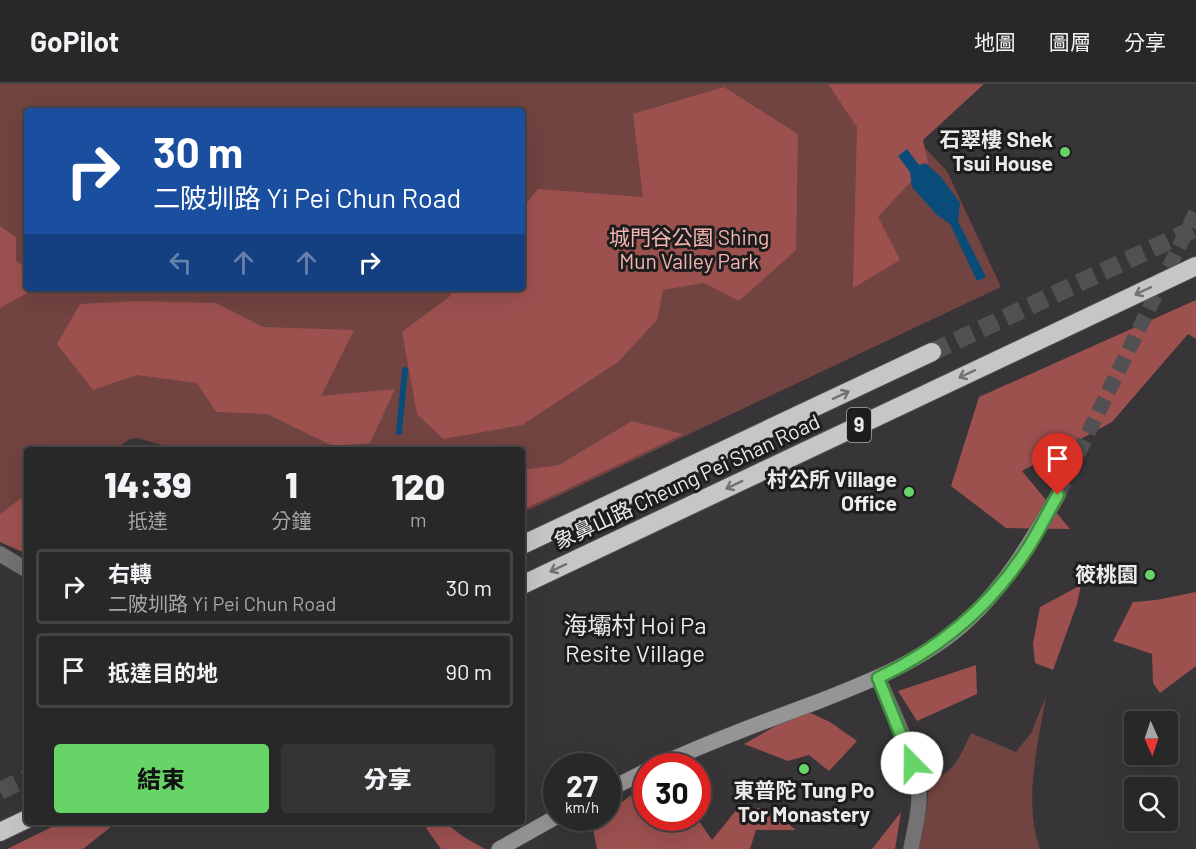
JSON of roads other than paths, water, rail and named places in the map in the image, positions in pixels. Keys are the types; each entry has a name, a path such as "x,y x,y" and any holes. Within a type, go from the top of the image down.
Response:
{"highway":[{"name":"象鼻山路 Cheung Pei Shan Road","path":"525,584 1196,266"},
{"name":"象鼻山路 Cheung Pei Shan Road","path":"525,543 932,352"},
{"path":"0,832 24,820"}],"street":[{"path":"686,753 878,678 903,666 942,641 986,603 1026,551 1058,495"},
{"path":"0,554 24,568"},
{"path":"878,678 917,781 918,814 910,849"},
{"path":"499,849 543,824"}],"water":[{"path":"907,149 919,165 925,163 941,177 960,203 958,221 986,277 977,281 950,224 937,215 912,187 910,172 898,156"}],"waterway":[{"path":"399,432 405,370"}],"tunnel":[{"path":"1058,495 1196,212"},
{"path":"932,352 1196,228"},
{"path":"0,791 24,779"}],"place":[{"name":"石翠樓 Shek Tsui House","path":"1065,152"},
{"name":"村公所 Village Office","path":"909,492"},
{"name":"筱桃園","path":"1150,575"},
{"name":"東普陀 Tung Po Tor Monastery","path":"804,769"}],"district":[{"name":"海壩村 Hoi Pa Resite Village","path":"635,640"}],"park label":[{"name":"城門谷公園 Shing Mun Valley Park","path":"689,250"}]}
